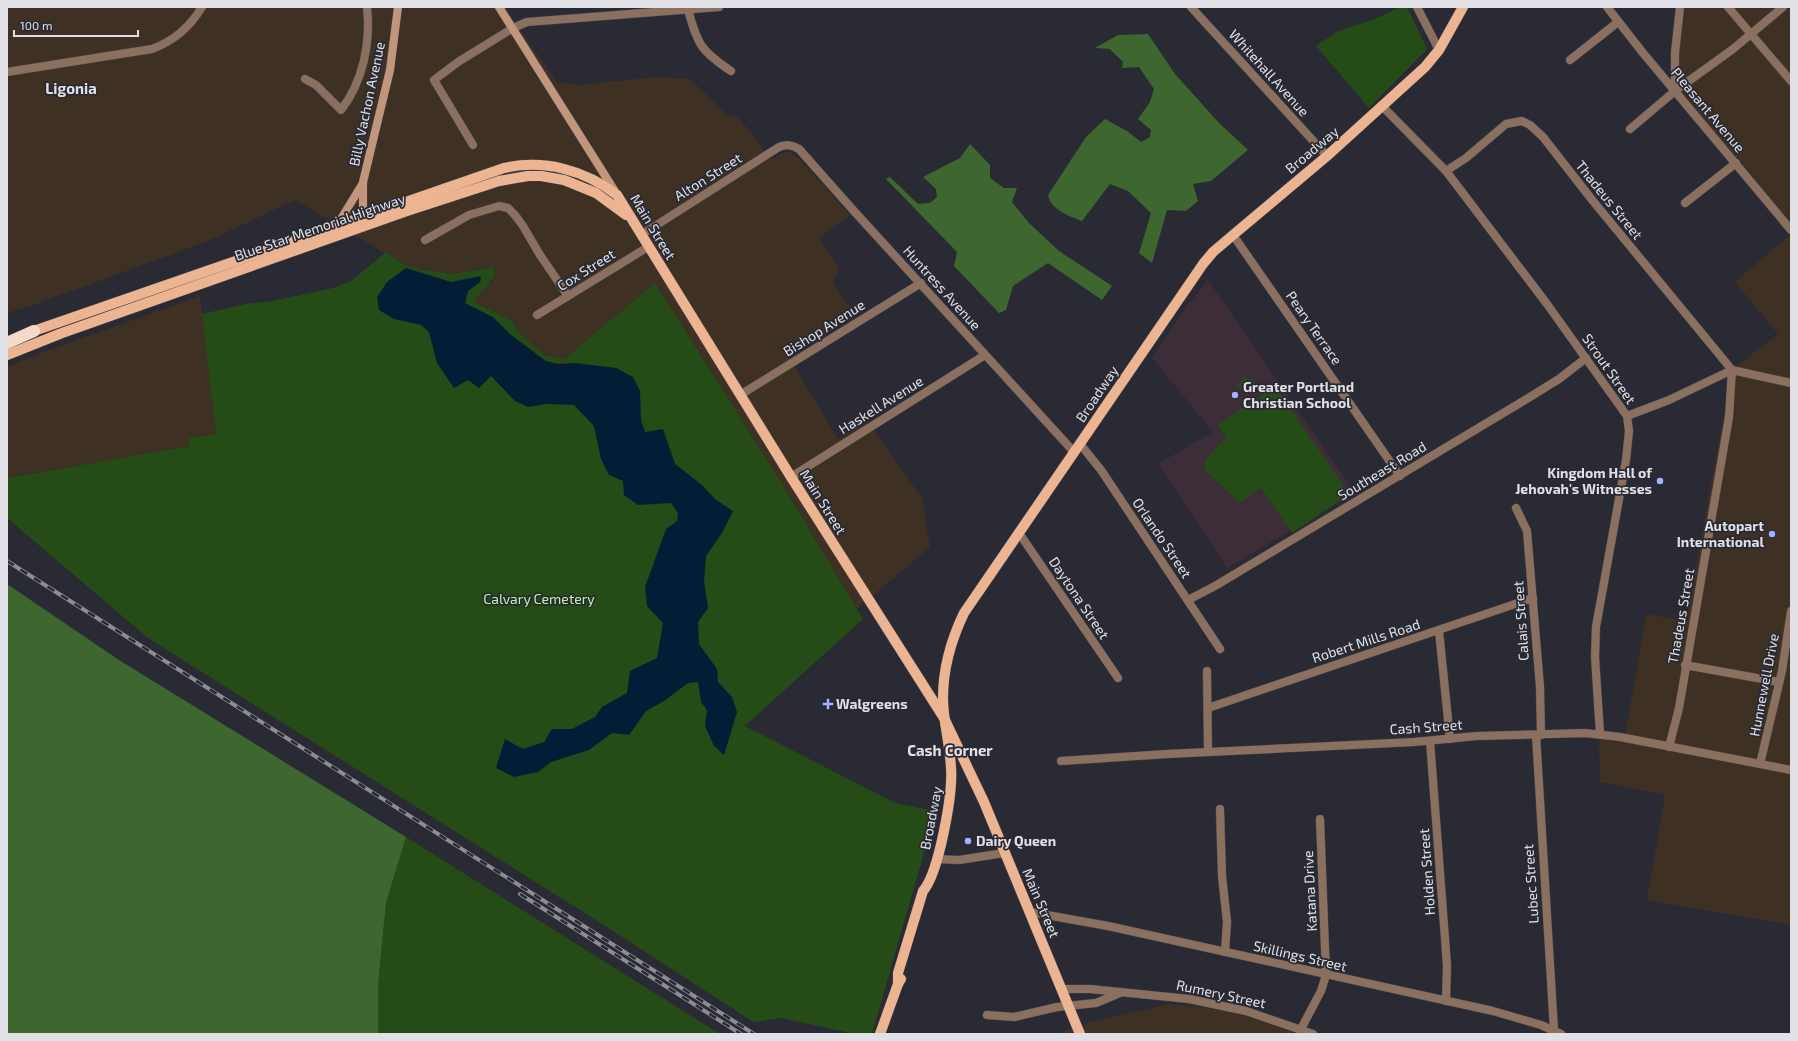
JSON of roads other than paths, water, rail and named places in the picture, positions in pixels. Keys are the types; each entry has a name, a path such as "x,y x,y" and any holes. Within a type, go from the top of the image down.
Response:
{"highway":[{"path":"7,342 34,332"}],"main road":[{"name":"Billy Vachon Avenue","path":"358,229 363,209 363,182 390,70 398,7"},
{"name":"Main Street","path":"499,7 639,230 648,247 791,477 944,718 972,774 1080,1034"},
{"name":"Broadway","path":"880,1034 898,984 898,973 923,891 928,886 950,799 952,783 951,760 944,718 943,699 945,677 956,630 964,612 1203,264 1213,252 1328,156 1425,67 1439,50 1463,7"},
{"name":"Blue Star Memorial Highway","path":"34,332 492,172 522,165 551,166 580,173 597,180 617,195"},
{"name":"Blue Star Memorial Highway","path":"7,355 76,327 482,186 515,178 541,176 574,183 596,193 617,207 639,230"},
{"name":"Billy Vachon Avenue","path":"336,227 363,182"}],"street":[{"path":"7,72 152,49 178,36 191,23 202,7"},
{"path":"305,79 316,85 341,110 352,94 363,61 367,39 367,7"},
{"path":"473,145 434,80 458,62 513,28 527,22 637,10 688,10 719,7"},
{"name":"Whitehall Avenue","path":"1191,7 1328,156"},
{"path":"1418,7 1439,50"},
{"name":"Pleasant Avenue","path":"1607,7 1791,230"},
{"path":"1675,91 1675,53 1680,7"},
{"path":"1728,7 1791,81"},
{"path":"1630,130 1675,91 1733,49 1783,7"},
{"path":"688,10 696,37 702,48 715,60 732,71"},
{"path":"1570,60 1618,22"},
{"name":"Strout Street","path":"1383,106 1446,171 1548,304 1627,416 1629,431 1626,460 1596,627 1600,734"},
{"name":"Thadeus Street","path":"1446,171 1466,158 1506,124 1522,121 1530,125 1543,137 1593,201 1732,370 1728,417 1685,665 1679,708 1669,746"},
{"name":"Alton Street","path":"639,230 779,147 790,145"},
{"name":"Huntress Avenue","path":"790,145 799,149 1074,452"},
{"path":"1686,203 1736,163"},
{"path":"425,240 469,215 499,206 508,208 519,220 568,296"},
{"name":"Peary Terrace","path":"1233,235 1400,476"},
{"name":"Cox Street","path":"537,315 648,247"},
{"name":"Bishop Avenue","path":"740,395 921,283"},
{"name":"Haskell Avenue","path":"791,477 985,355"},
{"name":"Southeast Road","path":"1188,600 1400,476 1559,379 1586,358"},
{"path":"1627,416 1669,400 1732,370 1791,383"},
{"name":"Orlando Street","path":"1080,444 1101,470 1220,648"},
{"name":"Calais Street","path":"1516,508 1527,531 1533,598 1539,735"},
{"name":"Daytona Street","path":"1019,533 1118,678"},
{"name":"Robert Mills Road","path":"1208,708 1533,598"},
{"name":"Hunnewell Drive","path":"1760,764 1779,682 1791,611"},
{"path":"1439,631 1450,739"},
{"path":"1685,665 1779,682"},
{"path":"1207,671 1208,752"},
{"name":"Cash Street","path":"1061,761 1450,739 1600,734 1791,770"},
{"name":"Lubec Street","path":"1539,735 1557,1032"},
{"name":"Holden Street","path":"1430,741 1447,965 1446,1001"},
{"path":"1220,809 1222,876 1227,922 1226,952"},
{"name":"Katana Drive","path":"1301,1029 1321,991 1326,975 1320,819"},
{"path":"936,859 966,859 1004,853"},
{"name":"Skillings Street","path":"1030,912 1108,926 1446,1001 1522,1019 1557,1032"},
{"name":"Rumery Street","path":"1062,989 1090,989 1121,993 1140,993 1217,1004 1259,1014 1313,1034"},
{"name":"Rumery Street","path":"987,1015 1014,1017 1069,1006 1096,1003 1121,993"}],"water":[{"path":"406,268 451,282 481,276 480,282 468,291 465,303 493,317 511,335 546,361 558,364 575,363 616,368 633,377 640,391 641,420 645,432 663,429 675,464 702,485 715,499 733,511 722,533 706,556 704,582 708,608 698,622 699,644 717,669 718,682 732,697 737,712 724,755 714,746 705,726 707,710 701,702 698,682 688,683 664,701 646,711 629,735 612,733 589,750 551,762 538,772 514,777 496,768 505,739 523,749 544,742 552,729 572,729 595,717 602,707 627,693 630,671 657,658 663,623 647,606 645,587 666,529 677,521 678,513 671,503 638,505 624,495 623,481 609,475 601,459 594,426 574,405 546,404 528,407 515,401 491,376 479,388 468,380 454,388 437,363 429,332 421,325 394,319 379,310 377,297 387,282"}],"railway":[{"path":"7,561 754,1034"},
{"path":"520,894 741,1034"}],"place":[{"name":"Greater Portland Christian School","path":"1235,395"},
{"name":"Kingdom Hall of Jehovah's Witnesses","path":"1660,481"},
{"name":"Autopart International","path":"1772,534"},
{"name":"Walgreens","path":"828,704"},
{"name":"Dairy Queen","path":"968,841"}],"district":[{"name":"Ligonia","path":"71,89"},
{"name":"Cash Corner","path":"950,751"}],"park label":[{"name":"Calvary Cemetery","path":"539,599"}]}
